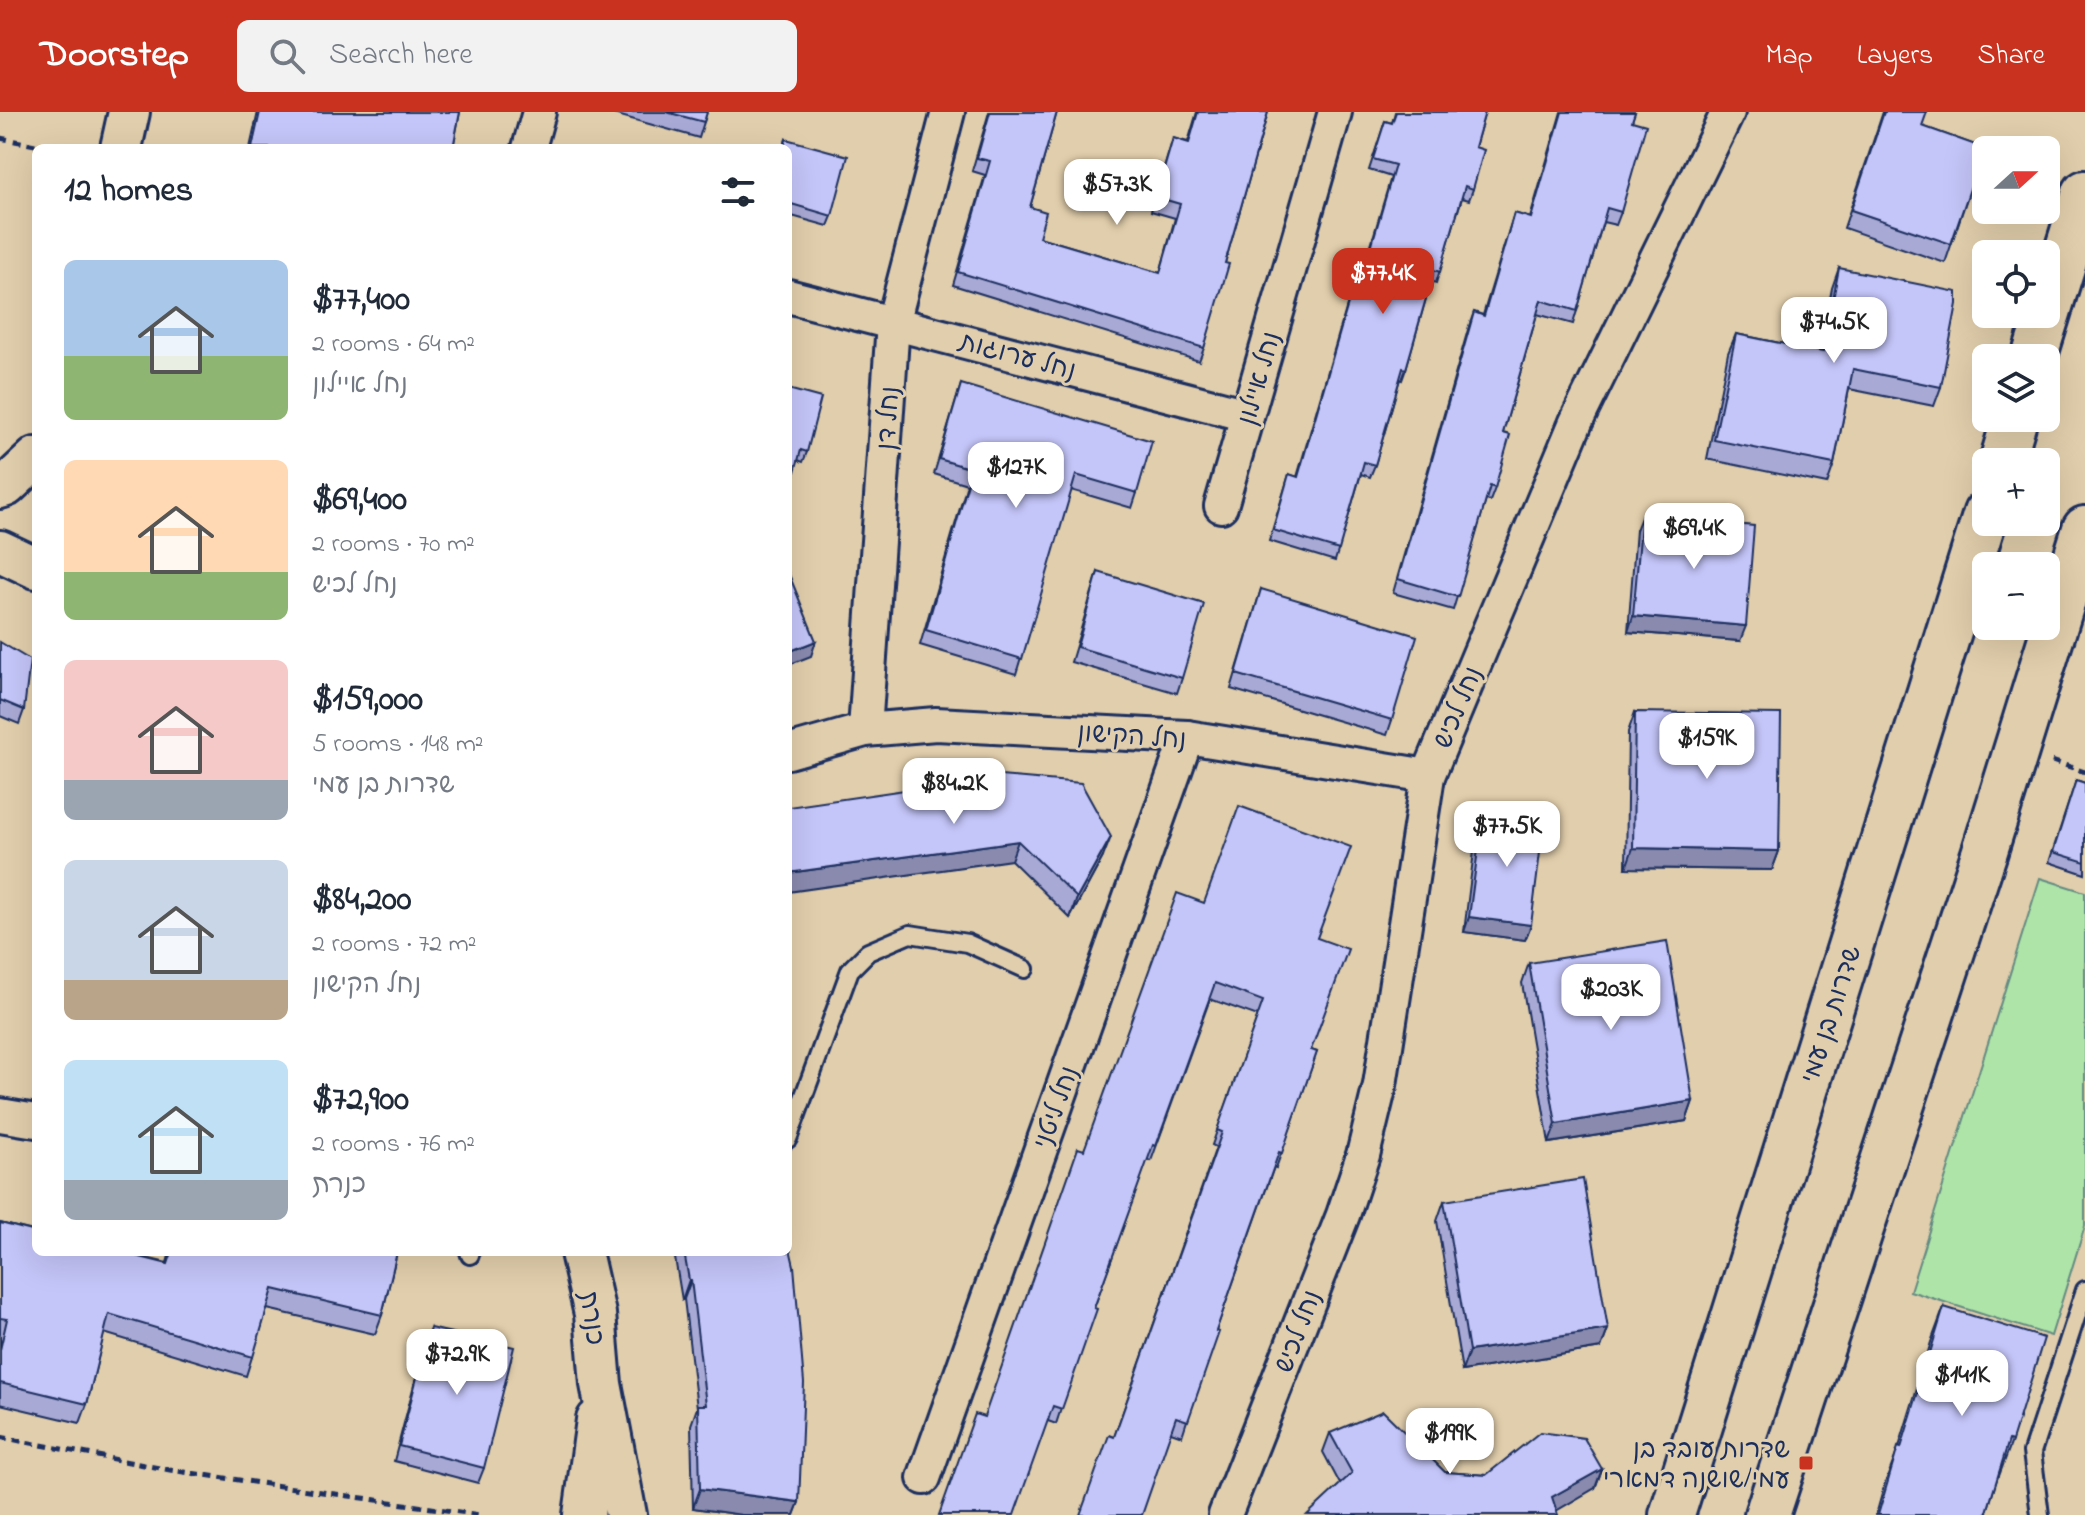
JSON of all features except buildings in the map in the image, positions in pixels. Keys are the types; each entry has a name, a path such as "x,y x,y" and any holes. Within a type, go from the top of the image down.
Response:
{"main road":[{"path":"2038,344 2085,193"},
{"path":"1767,1515 1979,869 2085,529"},
{"name":"שדרות בן עמי","path":"1672,1515 1979,536"}],"street":[{"path":"122,144 129,112"},
{"path":"530,144 539,112"},
{"name":"נחל דן","path":"865,730 893,323 948,112"},
{"name":"נחל איילון","path":"1221,506 1335,112"},
{"name":"נחל לכיש","path":"1225,1515 1343,1215 1363,1155 1380,1085 1428,776 1576,422 1728,112"},
{"name":"נחל ערוגות","path":"792,297 1247,415"},
{"path":"0,488 32,462"},
{"name":"נחל הקישון","path":"792,751 865,730 936,724 1187,737 1428,776"},
{"name":"נחל ליטני","path":"924,1478 1187,737"},
{"path":"0,1115 32,1120"},
{"name":"כנרת","path":"582,1256 595,1314 601,1384 626,1515"},
{"name":"כנרת","path":"584,1515 601,1384"}],"lane":[{"path":"792,1128 850,970 868,952 910,934 967,943 1025,969"},
{"path":"2040,1515 2032,1452 2085,1290"}],"path":[{"path":"0,138 32,144"},
{"path":"0,1437 170,1470 480,1515"}],"green space":[{"path":"2040,878 2085,892 2085,1226 2051,1336 1910,1291"}],"place":[{"name":"שדרות עובד בן עמי/שושנה דמארי","path":"1806,1463"}]}
